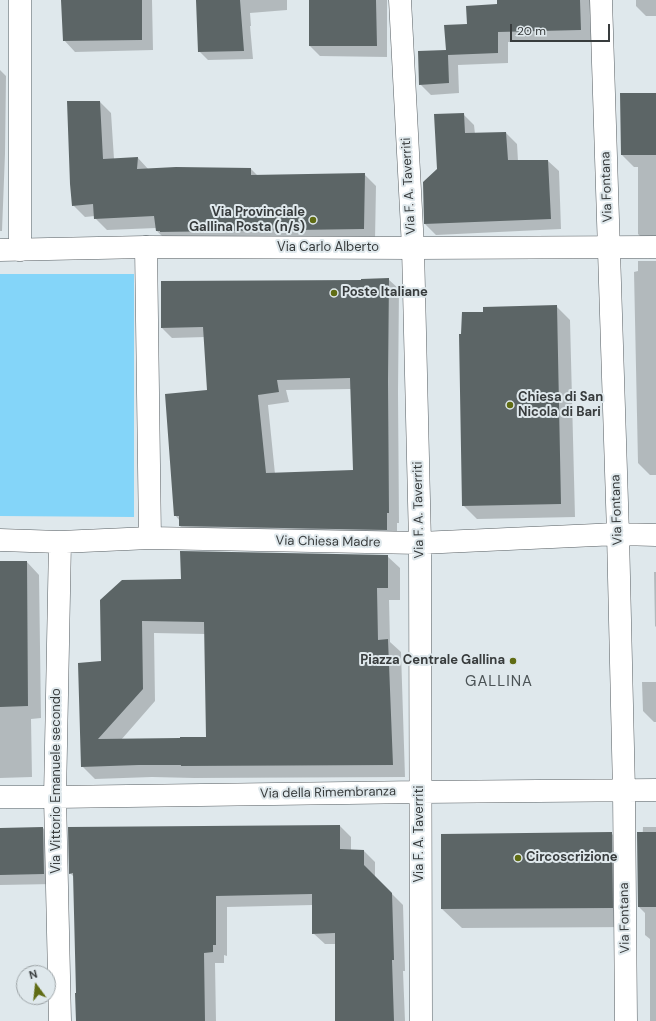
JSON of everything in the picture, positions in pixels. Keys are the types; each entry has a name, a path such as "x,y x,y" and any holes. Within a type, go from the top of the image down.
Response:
{"street":[{"path":"10,250 20,0"},
{"name":"Via F. A. Taverriti","path":"400,0 412,248 420,543 421,1021"},
{"name":"Via Fontana","path":"601,0 618,534 624,790 626,1021"},
{"path":"146,247 150,538"},
{"name":"Via Carlo Alberto","path":"10,250 146,247 656,247"},
{"name":"Via Chiesa Madre","path":"0,540 60,542 150,538 420,543 618,534 656,535"},
{"name":"Via Vittorio Emanuele secondo","path":"60,542 55,797 60,1021"},
{"name":"Via della Rimembranza","path":"0,797 656,790"}],"shaded area":[{"path":"0,274 134,274 134,517 0,516"}],"building":[{"path":"61,0 142,0 142,40 63,41"},
{"path":"196,0 240,0 244,51 198,52"},
{"path":"309,0 376,0 377,46 309,46"},
{"path":"497,0 580,0 581,30 498,32 498,53 448,55 449,83 419,85 418,51 446,50 444,25 467,24 466,6 497,4"},
{"path":"620,93 656,93 656,155 621,155"},
{"path":"67,101 100,101 103,159 138,157 137,169 176,167 251,168 251,175 365,173 364,229 160,232 156,231 154,216 94,219 93,204 72,206"},
{"path":"464,113 465,133 506,132 508,160 548,160 551,219 424,224 423,182 437,169 434,114"},
{"path":"389,278 389,513 387,513 387,530 179,526 179,516 174,516 165,394 207,390 203,327 161,328 161,281","holes":["350,378 353,470 266,473 258,395 279,392 277,380"]},
{"name":"Chiesa di San Nicola di Bari","path":"557,305 561,504 462,506 459,334 461,334 462,312 483,312 483,307"},
{"path":"180,551 388,555 388,588 377,588 378,640 388,639 393,765 139,765 81,767 78,663 101,661 100,600 122,580 181,579","holes":["142,621 204,622 206,737 98,739 143,689"]},
{"path":"0,561 27,561 28,706 0,707"},
{"path":"340,825 340,849 364,850 364,865 392,893 394,1021 335,1021 335,933 312,934 312,894 216,896 216,945 213,945 213,952 204,953 205,1021 76,1021 73,873 69,874 68,827"},
{"path":"43,827 44,874 0,875 0,828"},
{"path":"612,832 613,908 441,909 441,834"},
{"path":"637,832 656,832 656,907 638,907"}],"place":[{"name":"Via Provinciale Gallina Posta (n/s)","path":"313,220"},
{"name":"Poste Italiane","path":"334,293"},
{"name":"Chiesa di San Nicola di Bari","path":"510,405"},
{"name":"Piazza Centrale Gallina","path":"513,661"},
{"name":"Circoscrizione","path":"518,858"}],"district":[{"name":"GALLINA","path":"499,682"}]}
